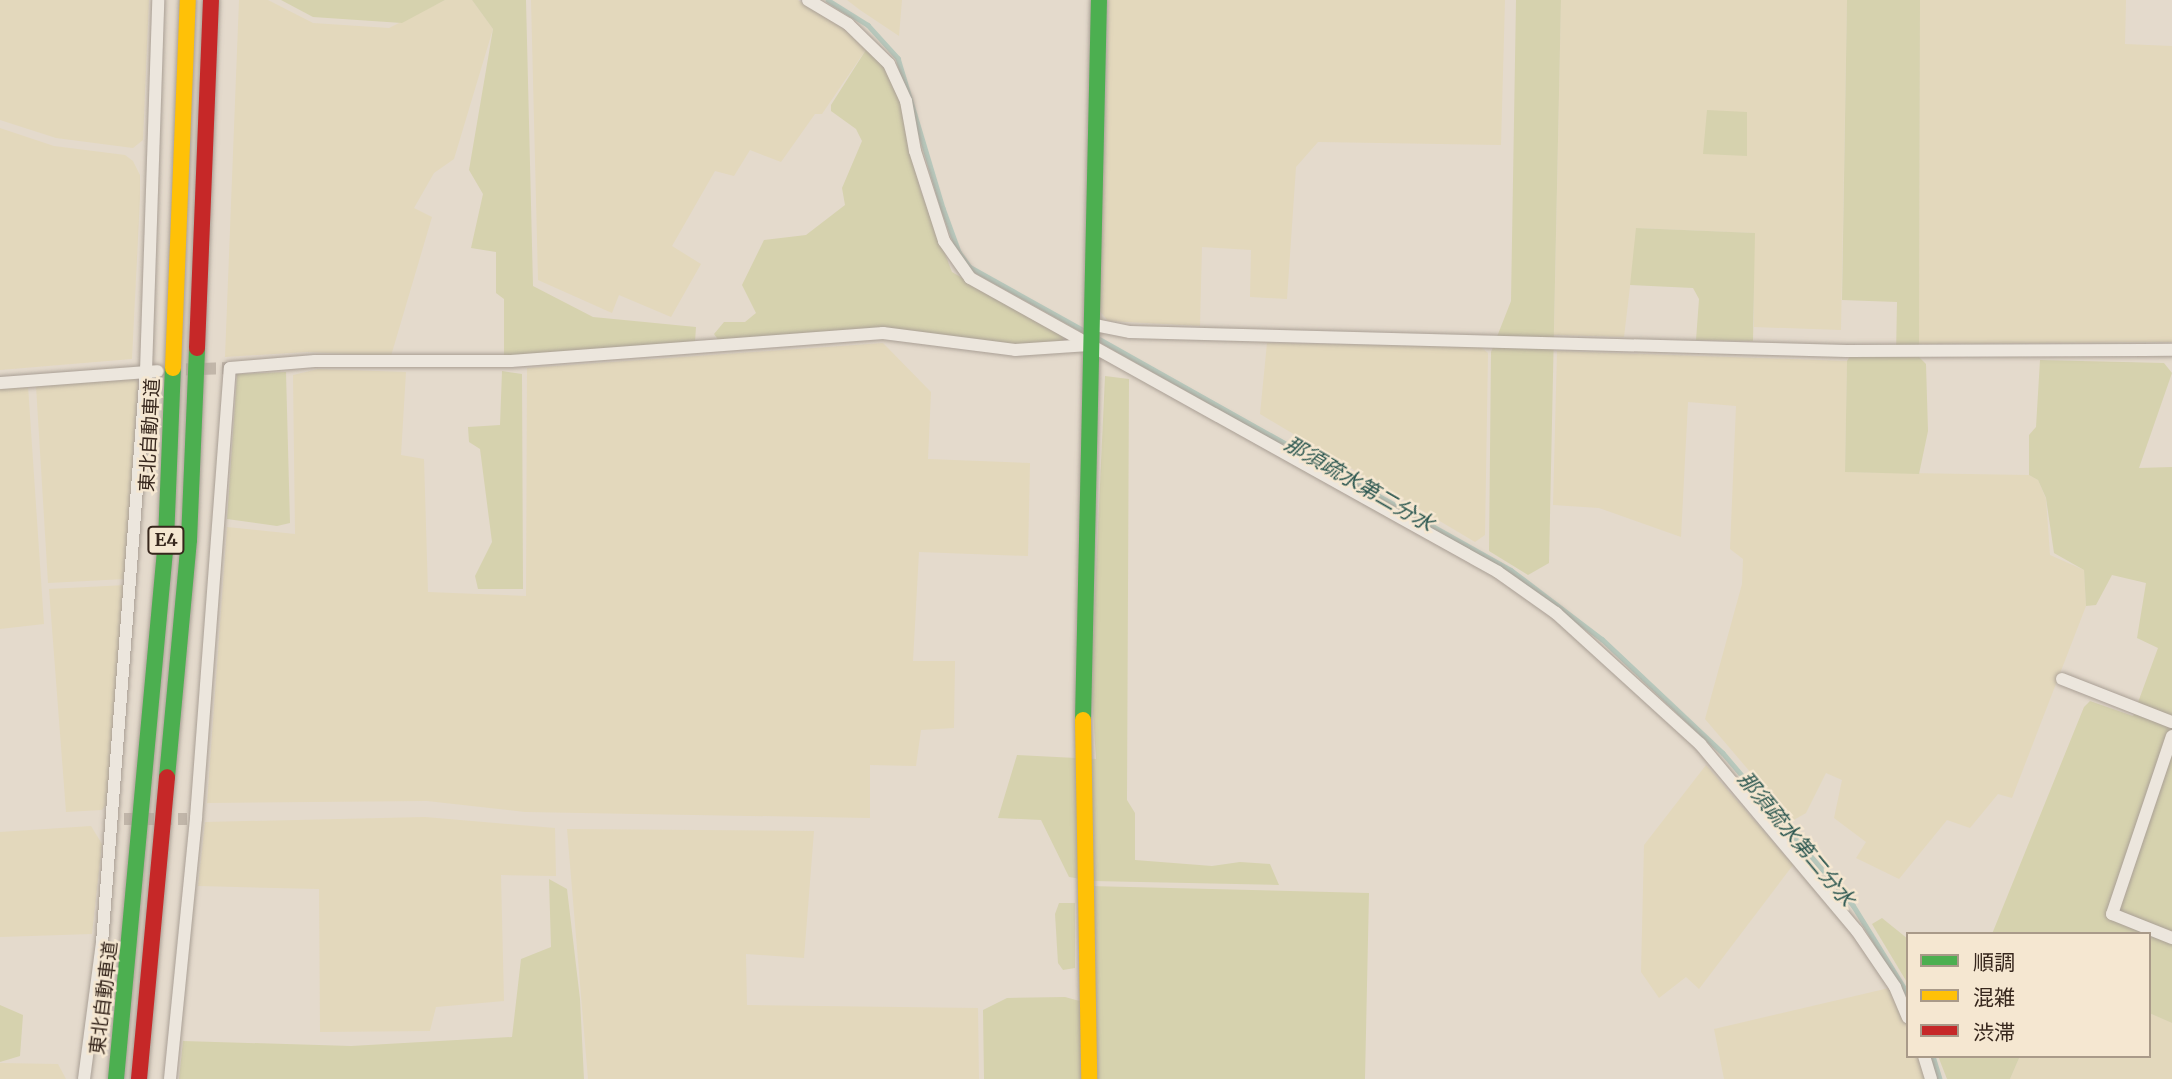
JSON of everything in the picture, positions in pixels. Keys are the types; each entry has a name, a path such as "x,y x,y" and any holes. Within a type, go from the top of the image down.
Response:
{"main road":[{"name":"東北自動車道","path":"116,1079 134,918 166,540 188,0"},
{"name":"E4","path":"139,1079 189,540 211,0"},
{"path":"1089,1079 1082,787 1089,345 1099,0"}],"street":[{"path":"84,1079 118,819 152,371 158,0"},
{"path":"808,0 866,38 898,80 934,215 958,266 970,278 1498,572 1556,613 1700,744 1857,931 1895,987 1906,1012"},
{"path":"1090,324 1130,332 1847,351 2172,350"},
{"path":"170,1079 230,368 316,361 511,361 883,333 1015,350 1089,345"},
{"path":"0,383 152,371"},
{"path":"2062,679 2172,722"},
{"path":"2172,736 2112,914 2172,937"},
{"path":"1925,1058 1931,1079"}],"shaded area":[{"path":"0,0 149,0 143,140 133,148 56,138 0,120"},
{"path":"239,0 268,0 313,23 389,28 445,0 472,0 493,29 454,159 434,173 414,208 432,217 391,356 307,352 225,357"},
{"path":"281,0 445,0 402,23 313,17"},
{"path":"472,0 526,0 533,286 593,317 696,327 695,342 504,356 504,299 496,293 496,252 471,248 483,194 469,170 493,29"},
{"path":"531,0 798,0 869,45 822,114 815,114 781,162 750,150 734,176 715,171 672,246 701,264 671,317 619,295 612,313 538,280"},
{"path":"847,0 902,0 899,36 860,10"},
{"path":"1109,0 1505,0 1501,145 1318,142 1296,167 1287,299 1250,297 1251,250 1202,247 1200,326 1108,321 1099,310"},
{"path":"1516,0 1561,0 1549,563 1528,575 1489,551 1491,352 1511,301"},
{"path":"1561,0 1847,0 1841,330 1754,327 1754,233 1637,228 1624,337 1554,335"},
{"path":"1847,0 1920,0 1919,357 1926,364 1928,431 1919,474 1845,472 1847,361 1850,356 1896,355 1897,302 1842,300"},
{"path":"1920,0 2126,0 2125,44 2172,46 2172,342 1919,344"},
{"path":"869,45 898,87 920,189 952,272 1062,336 1064,343 1014,346 880,329 719,341 714,334 724,322 745,322 756,313 742,285 764,240 806,235 845,205 842,188 862,141 856,129 831,111 831,105"},
{"path":"1707,110 1747,112 1747,156 1703,154"},
{"path":"0,128 54,146 125,155 133,161 140,175 140,198 132,359 0,370"},
{"path":"1636,228 1755,233 1753,341 1696,340 1699,299 1693,288 1630,285"},
{"path":"883,343 931,392 928,459 1030,463 1028,556 919,552 913,661 955,661 954,728 921,730 916,766 870,765 870,818 525,812 427,801 207,803 227,527 295,534 293,375 318,369 406,372 401,455 424,459 428,592 526,596 527,368"},
{"path":"1267,343 1481,347 1488,353 1485,535 1475,542 1260,414"},
{"path":"1557,351 1847,361 1845,472 2029,475 2038,480 2046,499 2050,555 2084,570 2086,606 2012,798 1998,794 1970,828 1947,820 1899,879 1856,858 1866,842 1834,818 1842,780 1826,773 1806,813 1792,821 1705,719 1742,584 1743,559 1730,549 1736,406 1688,402 1681,537 1599,508 1553,505"},
{"path":"2040,360 2164,363 2172,373 2139,468 2172,467 2172,1023 2151,1014 2151,932 1993,932 2084,707 2090,701 2133,716 2158,648 2137,638 2146,583 2112,575 2096,605 2086,606 2084,570 2054,553 2046,498 2038,480 2029,475 2029,435 2036,427"},
{"path":"502,371 522,374 523,589 478,589 475,576 492,542 480,449 469,442 468,427 500,425"},
{"path":"286,372 290,523 277,526 227,519 237,374"},
{"path":"1105,376 1129,379 1127,800 1135,813 1135,860 1212,866 1240,862 1270,864 1279,885 1093,881 1069,877 1041,820 998,818 1017,755 1096,759 1091,680"},
{"path":"134,378 138,382 125,579 48,583 36,386"},
{"path":"28,386 44,624 0,629 0,389"},
{"path":"126,585 107,804 102,810 66,812 49,589"},
{"path":"1706,765 1793,865 1699,989 1686,977 1659,998 1641,972 1644,845"},
{"path":"425,817 555,828 556,876 501,875 504,1001 436,1007 430,1031 320,1032 319,889 198,886 205,822"},
{"path":"91,826 102,844 92,934 0,937 0,832"},
{"path":"567,829 814,831 804,958 746,954 747,1005 978,1008 979,1079 588,1079"},
{"path":"549,879 567,889 580,999 584,1079 179,1079 183,1041 351,1046 512,1037 521,959 551,947"},
{"path":"1089,886 1369,893 1365,1079 984,1079 983,1010 1007,998 1065,997 1087,1003"},
{"path":"1059,903 1075,903 1075,968 1063,970 1058,963 1055,914"},
{"path":"1882,918 1906,937 1906,981 1872,924"},
{"path":"1889,988 1906,1025 1906,1058 1920,1058 1926,1079 1724,1079 1714,1029"},
{"path":"0,1005 23,1015 20,1056 0,1062"},
{"path":"2151,1014 2172,1023 2172,1079 2010,1079 2019,1058 2151,1058"},
{"path":"1939,1058 2019,1058 2010,1079 1947,1079"},
{"path":"0,1063 58,1064 66,1079 0,1079"}],"waterway":[{"name":"那須疏水第二分水","path":"828,0 868,25 898,58 943,208 959,252 970,267 1087,332"},
{"name":"那須疏水第二分水","path":"1094,336 1511,570 1602,639 1723,753 1853,905 1906,991"},
{"name":"那須疏水第二分水","path":"1934,1058 1940,1079"}],"tunnel":[{"path":"168,370 230,368"},
{"path":"124,819 187,819"}],"traffic: fast":[{"path":"1083,720 1099,0"},
{"path":"167,777 189,540 197,348"},
{"path":"116,1079 166,540 173,368"}],"traffic: slow":[{"path":"173,368 188,0"},
{"path":"1083,720 1089,1079"}],"traffic: jam":[{"path":"197,348 211,0"},
{"path":"139,1079 167,777"}]}
